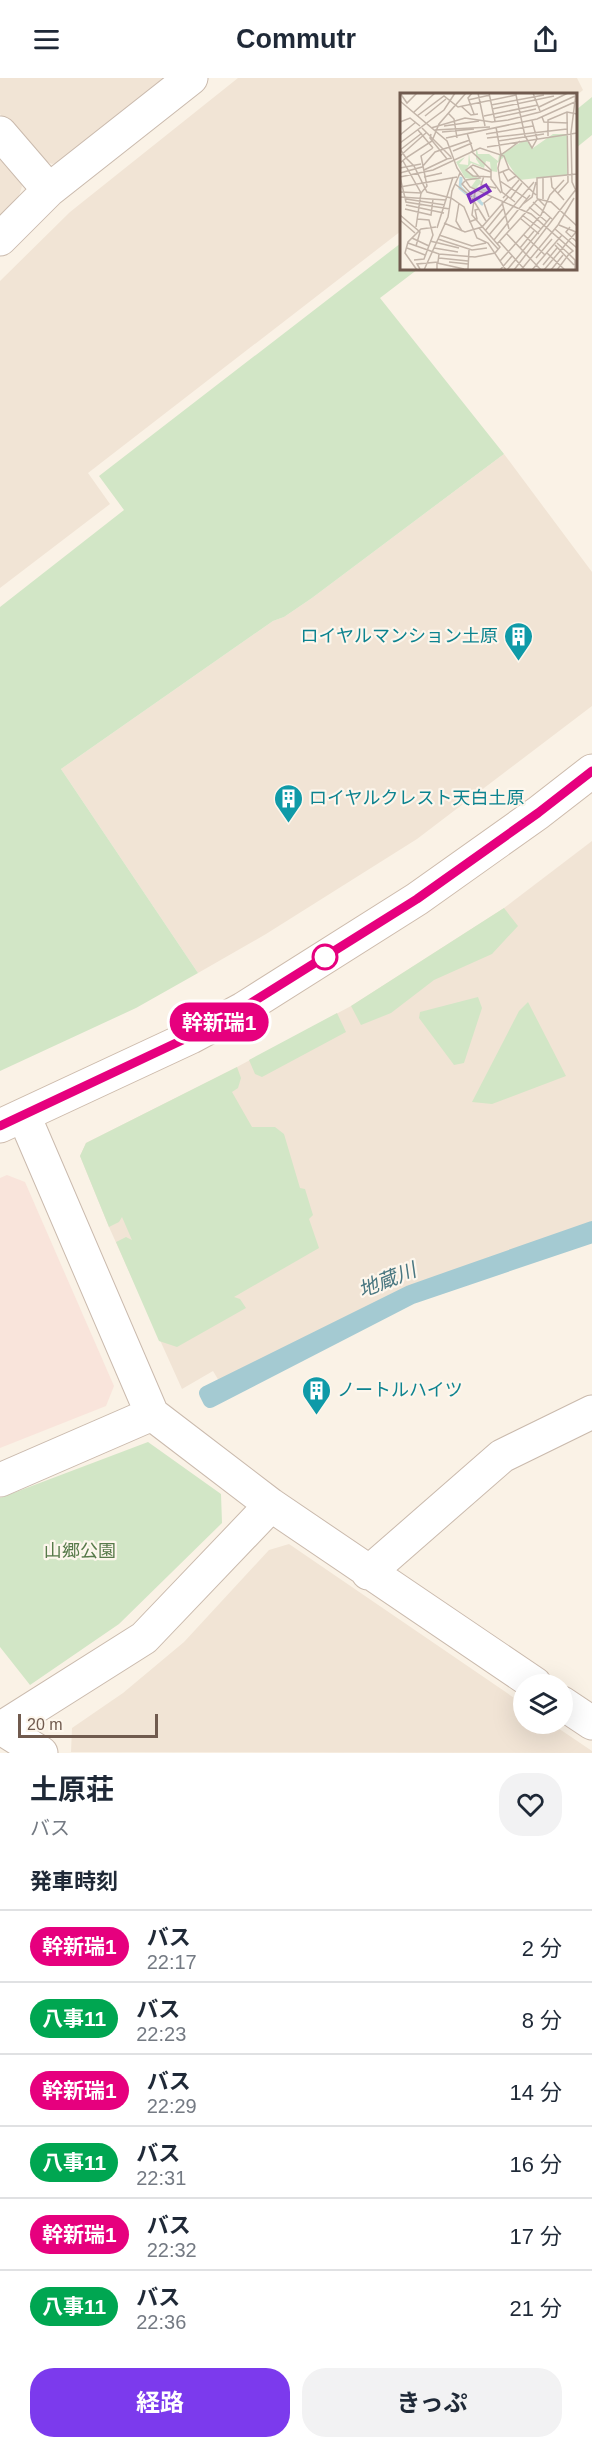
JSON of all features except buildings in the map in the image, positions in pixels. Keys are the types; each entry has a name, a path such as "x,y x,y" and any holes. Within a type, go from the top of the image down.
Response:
{"street":[{"path":"0,239 49,190 191,78"},
{"path":"0,134 49,190"},
{"path":"520,1674 271,1505 152,1414 12,1121 191,1036 243,1008 417,899 530,819 592,771"},
{"path":"368,1573 502,1456 592,1412"},
{"path":"0,1480 152,1414"},
{"path":"41,1753 1,1728 144,1638 271,1505"},
{"path":"573,1710 592,1723"}],"shaded area":[{"path":"0,78 171,78 70,160 52,164 38,158 0,114"},
{"path":"238,78 577,78 583,90 577,95 577,93 400,93 400,232 88,473 110,504 0,588 0,281 70,212"},
{"path":"0,155 22,186 17,203 0,220"},
{"path":"504,454 592,572 592,706 417,839 266,934 198,973 61,769 273,621 284,617 312,598"},
{"path":"592,841 592,1224 407,1288 219,1381 213,1371 182,1389 109,1227 80,1156 86,1143 237,1067 351,1006 504,908"},
{"path":"7,1175 25,1182 114,1386 106,1406 0,1448 0,1178"},
{"path":"289,1544 513,1697 513,1734 567,1734 592,1753 71,1752 72,1728 123,1693 184,1642 269,1550"}],"green space":[{"path":"592,97 592,135 577,147 577,109"},
{"path":"400,244 400,270 417,270 380,298 504,454 312,598 284,617 273,621 61,769 198,973 136,1008 0,1071 0,607 124,510 99,476"},
{"path":"504,908 518,926 492,954 434,980 391,1013 361,1025 351,1006"},
{"path":"478,997 482,1008 464,1063 454,1065 419,1018 420,1012"},
{"path":"528,1002 566,1076 492,1104 472,1102 519,1011"},
{"path":"337,1013 346,1032 262,1077 255,1074 249,1060"},
{"path":"237,1067 241,1078 238,1088 232,1092 252,1127 275,1127 284,1134 300,1188 305,1189 313,1215 309,1219 319,1248 234,1297 240,1299 246,1308 177,1347 159,1341 116,1242 126,1237 132,1240 122,1217 119,1222 109,1227 80,1156 86,1143"},
{"name":"山郷公園","path":"148,1442 221,1494 222,1523 119,1624 30,1685 0,1647 0,1498"}],"waterway":[{"name":"地蔵川","path":"592,1228 410,1292 206,1393 210,1401 412,1297 592,1236"}],"bus line":[{"name":"幹新瑞1","path":"0,1126 191,1036 243,1008 417,899 538,813 592,771"}],"place":[{"name":"ロイヤルマンション土原","path":"519,662"},
{"name":"ロイヤルクレスト天白土原","path":"288,824"},
{"name":"ノートルハイツ","path":"316,1416"}]}
